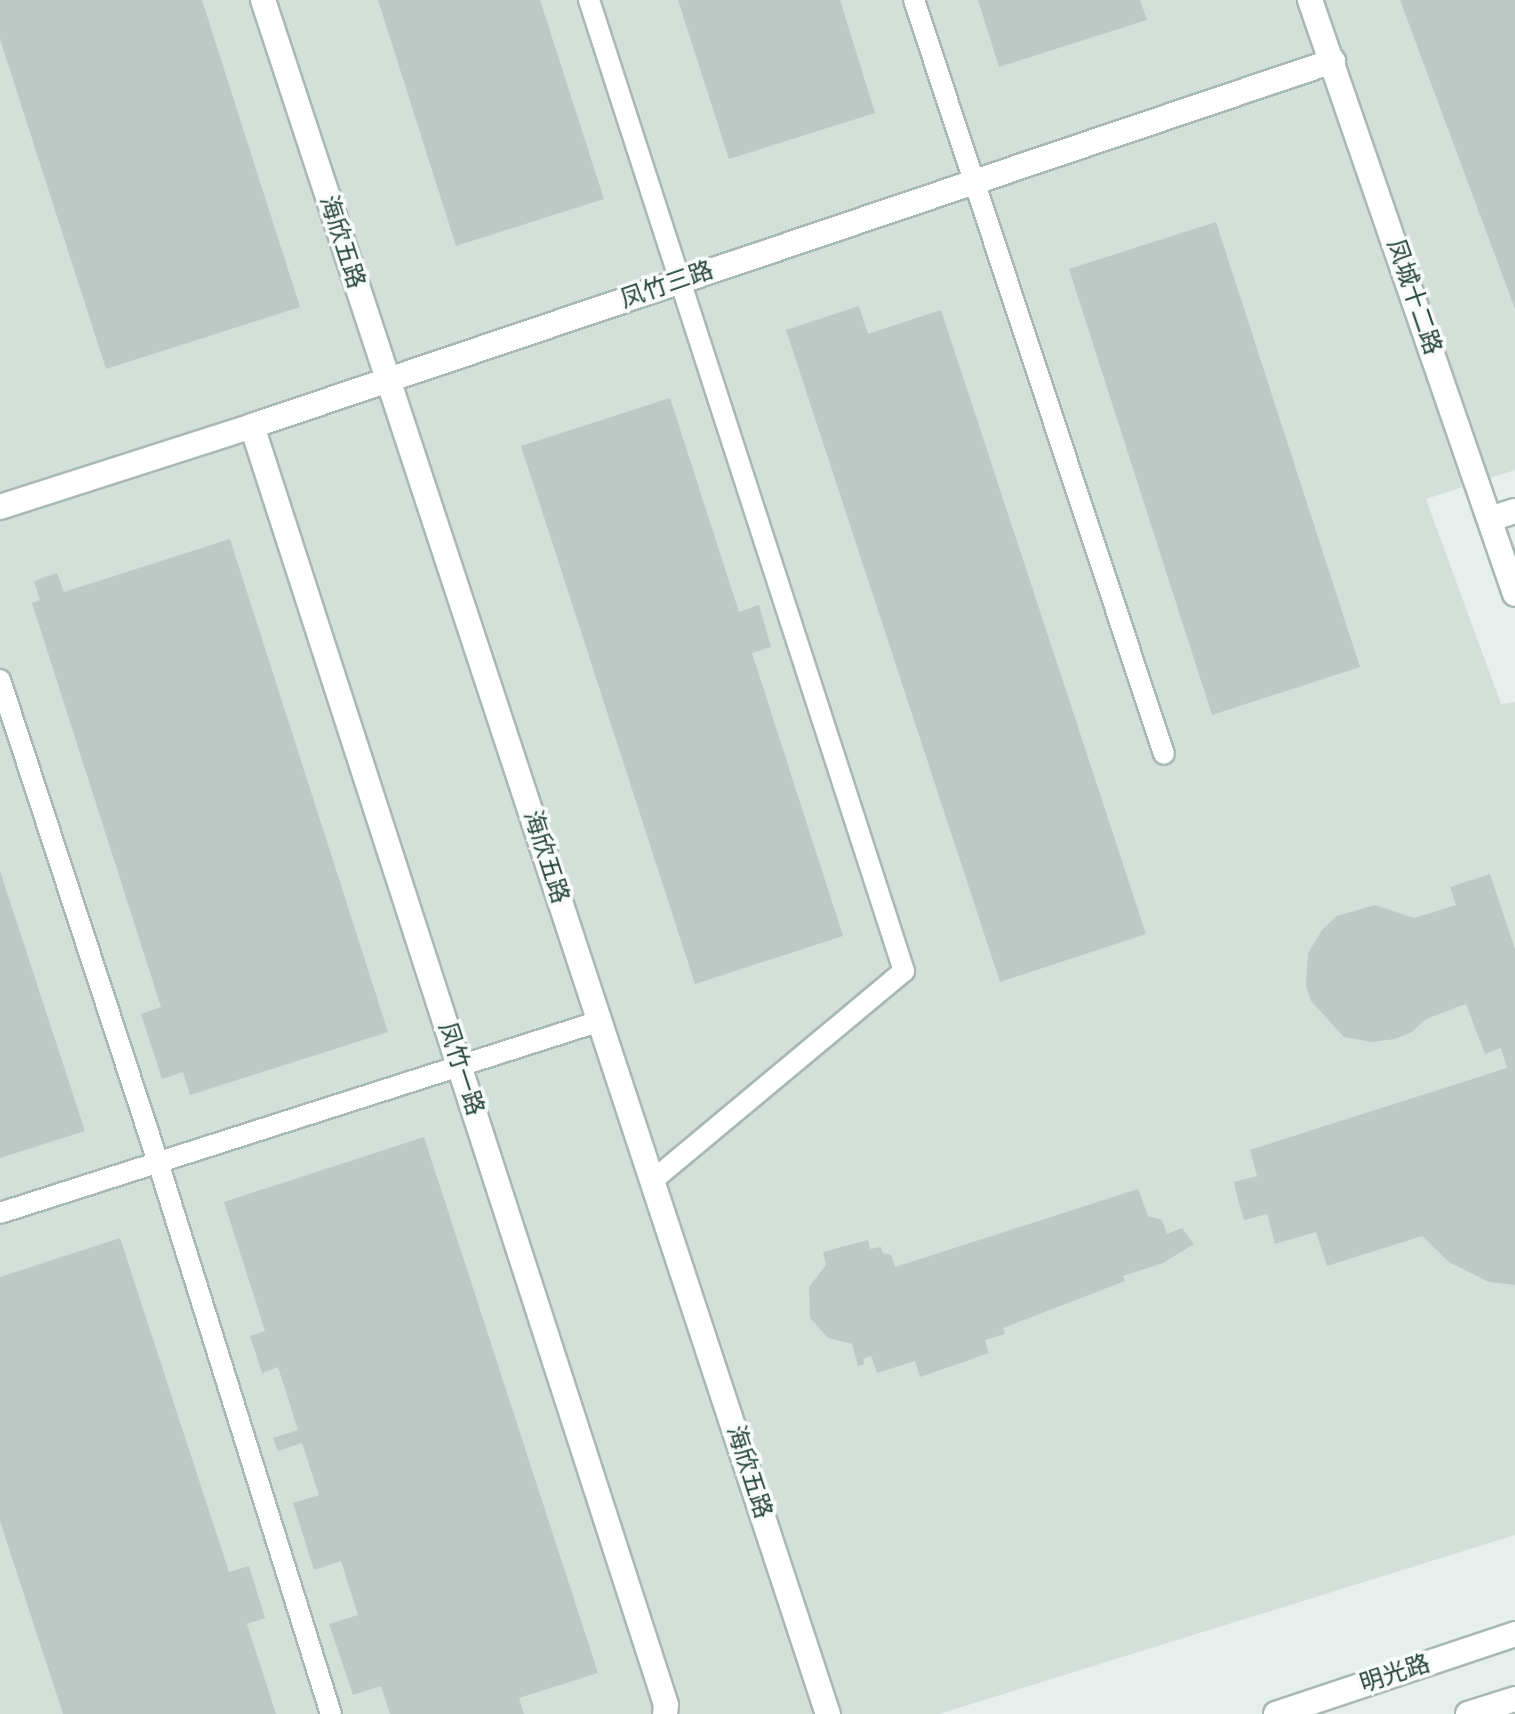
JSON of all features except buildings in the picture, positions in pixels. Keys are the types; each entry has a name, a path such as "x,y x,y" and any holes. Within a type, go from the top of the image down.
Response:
{"street":[{"name":"海欣五路","path":"263,0 828,1714"},
{"name":"凤城十二路","path":"1310,0 1515,594"},
{"name":"凤竹三路","path":"0,507 252,426 1333,61"},
{"name":"凤竹一路","path":"252,426 666,1705 665,1714"},
{"path":"1490,519 1515,511"},
{"name":"明光路","path":"1276,1714 1515,1634"},
{"path":"1468,1714 1515,1699"}],"lane":[{"path":"589,0 904,971 653,1180"},
{"path":"914,0 1164,754"},
{"path":"0,680 158,1162 331,1714"},
{"path":"0,1213 600,1021"}],"shaded area":[{"path":"0,0 1515,0 1515,470 1426,499 1501,704 1515,702 1515,1535 939,1714 0,1714"}]}
